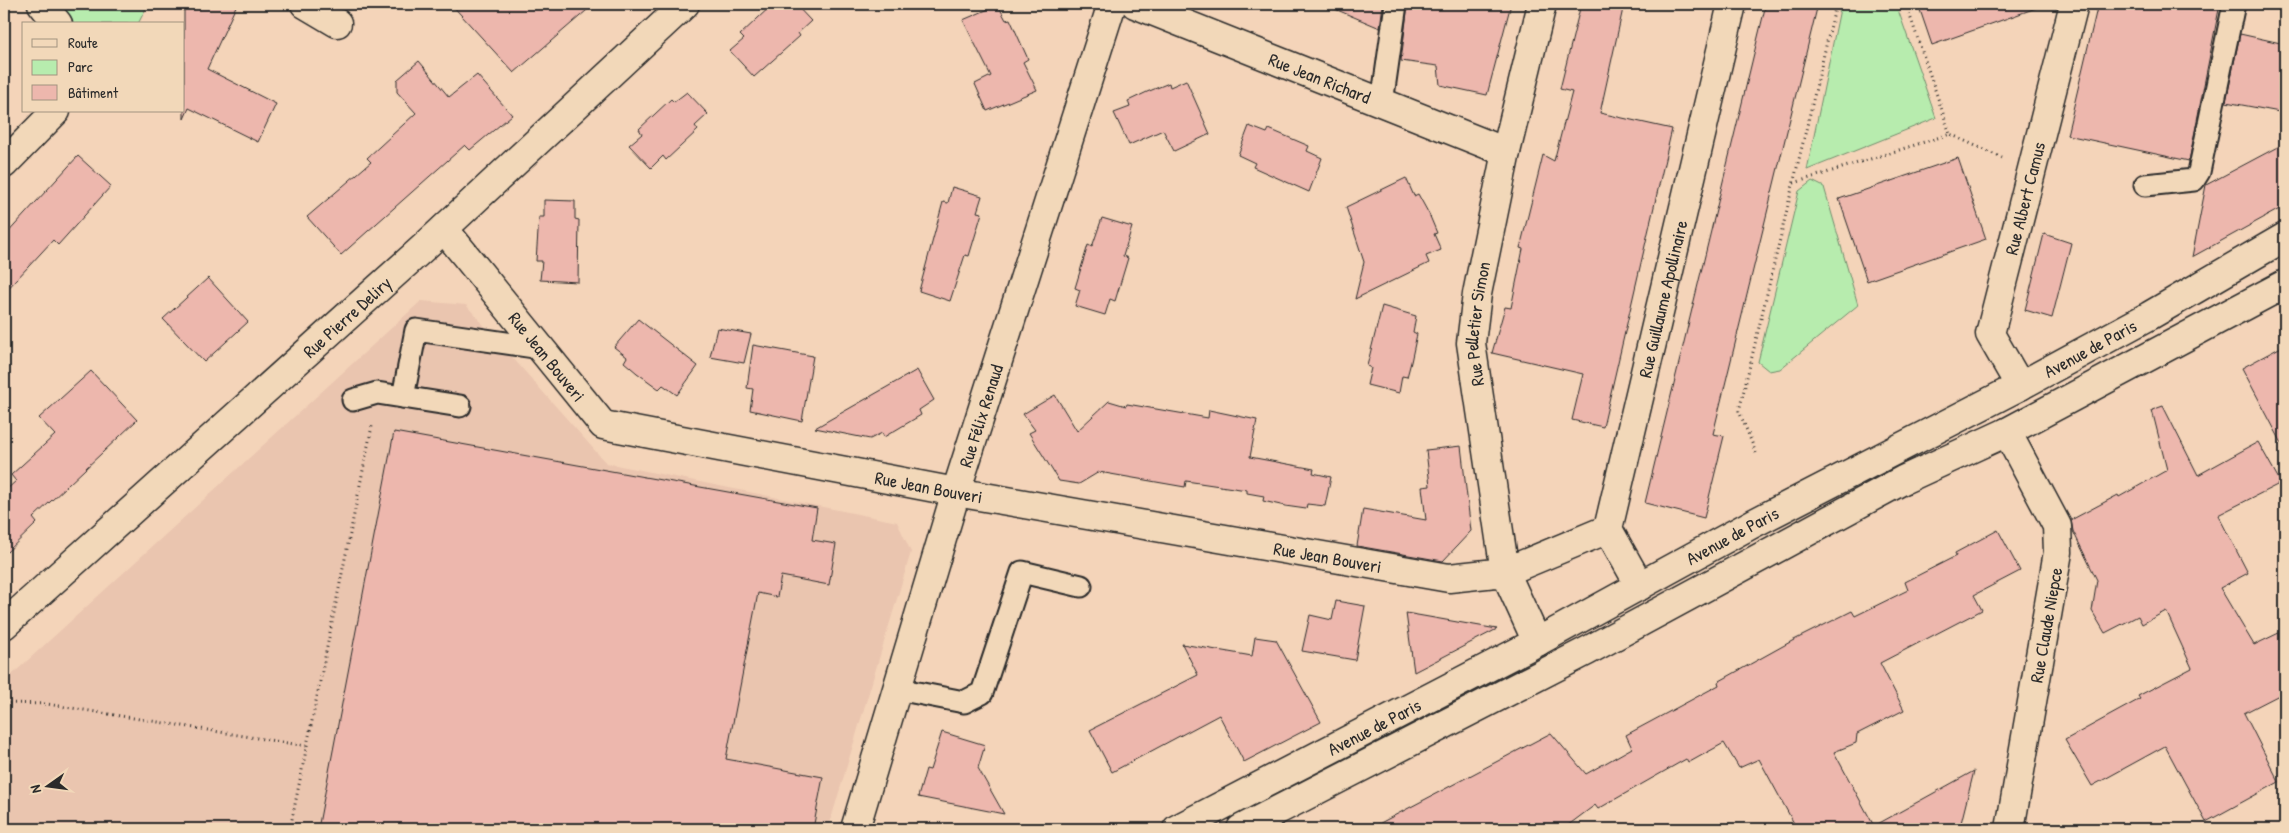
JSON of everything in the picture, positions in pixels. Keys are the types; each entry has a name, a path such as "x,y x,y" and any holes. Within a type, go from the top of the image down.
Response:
{"street":[{"path":"42,4 56,22"},
{"path":"305,4 338,23"},
{"name":"Rue Pierre Deliry","path":"4,624 444,229 684,4"},
{"name":"Rue Félix Renaud","path":"855,829 956,492 1112,4"},
{"name":"Rue Jean Richard","path":"1135,4 1506,152"},
{"name":"Rue Pelletier Simon","path":"1537,642 1505,572 1472,343 1477,294 1506,152 1542,4"},
{"name":"Rue Guillaume Apollinaire","path":"1608,529 1732,4"},
{"name":"Rue Albert Camus","path":"2020,386 1990,334 2074,4"},
{"path":"4,164 55,112"},
{"name":"Rue Jean Bouveri","path":"444,229 603,425 956,492 1449,578 1505,572 1608,529"},
{"name":"Avenue de Paris","path":"1177,829 1537,642 1754,523 2020,386 2149,316 2285,238"},
{"name":"Avenue de Paris","path":"1242,829 1587,651 1902,480 2007,432 2285,284"},
{"name":"Rue Claude Niepce","path":"2007,432 2057,526 2058,552 2010,829"},
{"path":"1608,529 1640,586"}],"lane":[{"path":"1382,103 1396,4"},
{"path":"2145,186 2194,180 2199,172 2234,4"},
{"path":"403,397 416,330 541,348"},
{"path":"353,400 377,393 460,406"},
{"path":"897,689 964,702 982,693 1022,572 1082,586"}],"path":[{"path":"1756,453 1739,411 1836,4"},
{"path":"1906,4 1950,134"},
{"path":"1793,183 1950,134 2032,173"},
{"path":"290,829 373,423 353,400"},
{"path":"4,703 48,704 306,746"}],"shaded area":[{"path":"421,301 466,305 606,463 897,522 911,552 828,829 4,829 4,682"}],"green space":[{"path":"47,4 148,4 139,22 60,22"},
{"path":"1841,4 1896,4 1936,118 1807,170"},
{"path":"1812,181 1824,187 1858,305 1780,369 1769,371 1758,362 1799,191"}],"building":[{"path":"184,4 237,4 207,69 276,104 258,142 189,108 184,119"},
{"path":"451,4 594,4 514,73"},
{"path":"773,4 795,4 811,21 798,33 800,36 754,77 730,51 744,39 740,35"},
{"path":"1323,4 1383,4 1380,28"},
{"path":"1408,4 1511,4 1487,95 1440,85 1438,66 1401,61"},
{"path":"1581,4 1624,4 1600,113 1672,129 1603,427 1572,420 1583,374 1492,353 1505,307 1511,308 1523,249 1520,248 1543,155 1554,161 1572,92 1560,89"},
{"path":"1766,4 1818,4 1713,434 1724,436 1704,518 1645,503"},
{"path":"1918,4 2035,4 2036,8 1932,45"},
{"path":"2098,4 2220,4 2189,161 2067,135"},
{"path":"998,5 1006,20 1010,19 1028,59 1023,62 1037,90 987,111 975,84 991,76 963,20"},
{"path":"2240,34 2285,44 2285,113 2226,102"},
{"path":"419,61 449,97 477,75 512,115 470,150 465,145 341,255 307,217 371,162 367,158 416,113 397,92 397,80"},
{"path":"1186,80 1210,134 1174,151 1163,130 1129,145 1114,113 1130,107 1128,101 1147,92 1169,83 1170,87"},
{"path":"687,92 708,114 695,126 698,130 666,160 663,156 651,168 629,145 642,134 639,129 671,99 674,102"},
{"path":"1249,126 1267,133 1269,129 1309,146 1307,151 1322,158 1309,192 1253,167 1255,163 1238,155"},
{"path":"2285,143 2285,206 2192,257 2206,185"},
{"path":"78,156 111,186 58,245 53,240 4,293 4,237"},
{"path":"1958,158 1986,239 1867,281 1839,199"},
{"path":"1406,178 1414,196 1418,194 1429,214 1437,233 1434,234 1441,250 1426,256 1429,263 1355,299 1364,262 1346,207"},
{"path":"952,187 982,196 977,212 982,213 969,256 965,255 950,301 919,291 943,202 948,203"},
{"path":"544,200 575,201 575,219 579,220 578,282 540,280 542,261 536,261 539,217 544,217"},
{"path":"1102,218 1132,227 1123,256 1128,258 1115,301 1110,299 1105,315 1075,306 1080,290 1075,288 1088,245 1092,247"},
{"path":"2044,234 2071,243 2052,318 2025,310"},
{"path":"208,278 248,322 204,362 163,319"},
{"path":"1382,306 1416,316 1413,332 1417,334 1411,362 1407,377 1402,376 1399,393 1367,385 1371,368 1367,366"},
{"path":"638,319 698,366 677,395 663,385 659,389 637,373 624,362 627,357 614,347"},
{"path":"717,328 751,334 744,363 710,357"},
{"path":"753,345 813,356 802,421 750,410 753,389 747,388"},
{"path":"2285,345 2285,449 2242,368"},
{"path":"917,370 934,400 919,410 921,415 884,437 882,433 870,439 815,428"},
{"path":"91,371 137,420 33,518 37,523 4,555 4,487 6,490 16,481 11,475 55,435 39,418"},
{"path":"1055,395 1077,431 1109,401 1126,406 1127,404 1208,418 1209,410 1257,420 1250,457 1314,469 1313,473 1331,477 1325,506 1307,504 1306,509 1285,506 1263,501 1264,496 1247,493 1247,490 1186,481 1185,487 1099,472 1079,484 1059,481 1029,433 1035,430 1023,414"},
{"path":"2163,406 2198,475 2258,442 2281,483 2218,515 2248,573 2220,588 2254,645 2285,630 2285,692 2244,713 2279,782 2206,822 2165,746 2092,786 2065,740 2140,699 2138,696 2192,668 2166,611 2142,624 2138,616 2105,633 2092,611 2097,580 2073,531 2071,520 2118,495 2119,497 2167,470 2152,410"},
{"path":"394,432 817,508 812,540 836,544 829,585 781,576 777,597 758,593 726,759 823,777 813,829 318,829"},
{"path":"1461,446 1471,531 1443,561 1357,546 1363,509 1426,520 1422,487 1430,486 1426,450"},
{"path":"1998,530 2020,571 1974,595 1982,610 1880,663 1904,710 1857,734 1856,743 1834,752 1874,826 1974,771 1961,823 1950,829 1797,829 1759,759 1739,768 1724,743 1688,763 1686,759 1598,809 1595,805 1563,829 1369,829 1551,733 1586,774 1632,748 1626,735 1719,685 1718,682 1792,641 1852,611 1855,616 1908,590 1905,582 1956,556 1955,553"},
{"path":"1336,601 1365,606 1355,660 1302,651 1310,615 1332,620"},
{"path":"1406,613 1497,629 1414,672"},
{"path":"1255,637 1276,640 1321,722 1244,762 1219,715 1112,772 1090,730 1198,675 1182,644 1252,656"},
{"path":"942,732 985,745 978,768 1004,814 918,797 926,769 930,770"}]}
